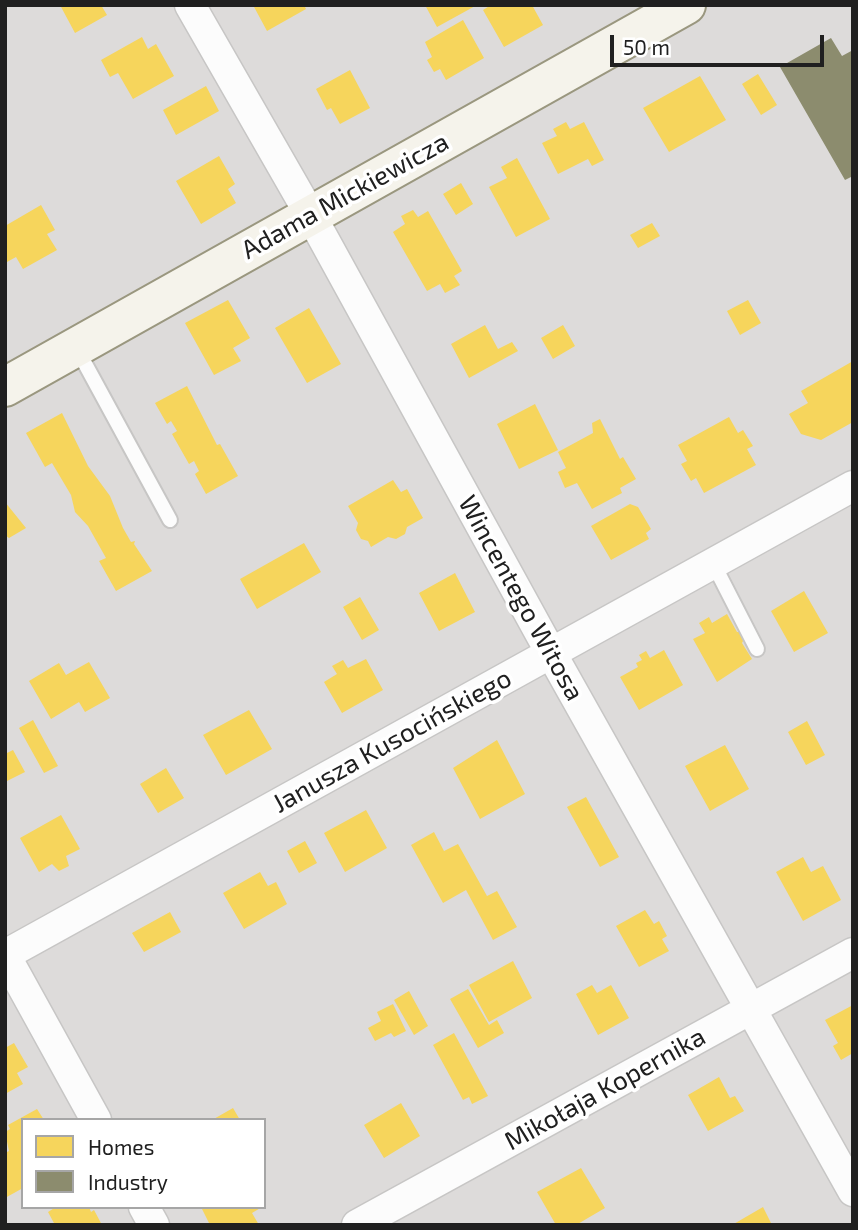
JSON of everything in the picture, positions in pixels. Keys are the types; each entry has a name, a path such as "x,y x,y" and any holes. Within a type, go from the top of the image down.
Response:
{"street":[{"name":"Wincentego Witosa","path":"190,5 311,216 551,653 853,1191"},
{"name":"Adama Mickiewicza","path":"5,387 685,5"},
{"name":"Janusza Kusocińskiego","path":"5,955 853,486"},
{"name":"Mikołaja Kopernika","path":"357,1225 853,953"},
{"path":"5,955 95,1118"},
{"path":"145,1209 154,1225"}],"lane":[{"path":"76,348 170,520"},
{"path":"713,563 757,649"}],"shaded area":[{"path":"5,5 853,5 853,1225 5,1225"}],"building: Homes":[{"path":"60,5 101,5 107,15 75,33"},
{"path":"253,5 304,5 306,9 267,31"},
{"path":"425,5 477,5 437,27"},
{"path":"491,5 532,5 543,25 504,47 483,10"},
{"path":"463,20 484,58 446,80 440,69 434,72 427,60 432,57 425,42"},
{"path":"142,37 148,49 156,44 174,76 133,99 118,73 110,77 101,60"},
{"path":"350,70 370,108 340,124 331,108 327,110 316,89"},
{"path":"758,74 777,105 761,115 742,84"},
{"path":"700,76 726,120 669,152 643,108"},
{"path":"206,86 219,111 176,135 163,110"},
{"path":"566,122 570,129 584,122 604,160 592,166 588,159 558,174 542,143 557,136 553,129"},
{"path":"219,156 235,184 228,189 236,203 201,224 176,181"},
{"path":"517,158 550,219 516,237 489,187 507,178 501,167"},
{"path":"461,183 473,204 456,215 443,194"},
{"path":"41,205 55,230 47,234 57,250 23,269 16,257 7,262 5,258 5,226"},
{"path":"413,210 418,217 428,211 462,271 454,276 460,285 445,293 440,284 427,291 393,232 405,224 401,216"},
{"path":"652,223 660,236 638,248 630,235"},
{"path":"228,300 250,338 233,348 241,361 214,375 185,323"},
{"path":"748,300 761,323 740,335 727,311"},
{"path":"309,308 341,364 307,383 275,328"},
{"path":"485,325 498,349 512,342 518,351 469,378 451,344"},
{"path":"563,325 575,346 553,359 541,338"},
{"path":"853,361 853,422 821,440 801,434 789,414 808,403 801,391"},
{"path":"187,386 217,445 220,444 238,476 206,494 195,474 199,471 194,461 189,464 172,434 177,431 171,421 167,424 155,403"},
{"path":"535,404 558,450 519,469 497,424"},
{"path":"62,413 88,466 110,496 123,528 131,542 135,541 134,544 152,571 116,591 99,561 106,558 88,526 75,512 71,495 52,463 45,467 26,433"},
{"path":"729,417 738,433 743,430 753,446 747,449 756,465 704,493 696,478 691,481 681,464 687,461 678,445"},
{"path":"600,419 620,459 623,457 636,479 620,488 622,493 592,509 577,483 565,488 558,472 566,468 558,452 593,433 592,423"},
{"path":"393,480 401,492 407,489 423,518 407,527 405,534 396,539 388,537 371,547 368,541 361,539 356,530 358,523 348,506"},
{"path":"5,502 26,528 9,538 5,535"},
{"path":"630,504 638,507 651,529 646,533 649,539 611,560 591,526"},
{"path":"304,543 321,572 257,609 240,579"},
{"path":"455,573 475,612 439,631 419,593"},
{"path":"804,591 828,633 794,652 771,611"},
{"path":"360,597 379,630 362,640 343,607"},
{"path":"727,614 737,632 741,632 744,639 742,643 752,659 717,682 693,639 705,633 699,623 709,617 712,623"},
{"path":"664,650 683,685 639,710 620,677 638,667 636,663 642,660 639,655 646,651 650,658"},
{"path":"366,659 383,690 342,713 324,682 337,674 332,666 343,660 348,668"},
{"path":"89,662 110,698 85,712 79,702 51,719 29,681 59,663 66,675"},
{"path":"249,710 272,749 226,775 203,735"},
{"path":"33,720 58,766 44,773 19,728"},
{"path":"807,721 825,755 806,765 788,732"},
{"path":"497,740 525,794 480,819 453,768"},
{"path":"725,745 749,789 710,811 685,766"},
{"path":"13,750 25,772 5,782 5,754"},
{"path":"166,768 184,798 158,813 140,784"},
{"path":"586,797 619,857 600,867 567,807"},
{"path":"366,810 387,848 345,872 324,833"},
{"path":"61,815 80,849 66,856 69,866 59,871 52,864 39,872 20,838"},
{"path":"434,832 444,851 458,844 487,896 497,891 517,927 493,940 466,890 443,903 411,845"},
{"path":"305,841 317,863 299,873 287,851"},
{"path":"803,857 811,872 823,866 841,900 803,921 776,872"},
{"path":"260,872 268,886 276,882 287,904 244,929 223,893"},
{"path":"645,910 654,924 659,921 667,936 662,939 669,951 639,967 616,926"},
{"path":"170,912 181,932 144,952 132,933"},
{"path":"513,961 532,998 489,1022 469,985"},
{"path":"592,985 597,993 611,985 629,1018 598,1035 576,994"},
{"path":"468,989 489,1025 497,1020 504,1033 478,1048 450,999"},
{"path":"409,991 428,1026 414,1035 394,1000"},
{"path":"393,1004 406,1031 394,1037 391,1033 375,1041 368,1028 381,1021 377,1012"},
{"path":"853,1005 853,1053 841,1060 833,1046 838,1043 825,1020"},
{"path":"454,1033 488,1096 472,1104 469,1097 463,1100 433,1045"},
{"path":"14,1043 28,1067 17,1073 23,1084 5,1094 5,1048"},
{"path":"719,1077 730,1098 735,1096 744,1111 708,1131 688,1095"},
{"path":"401,1103 420,1136 384,1158 364,1125"},
{"path":"233,1108 239,1118 216,1118"},
{"path":"37,1109 43,1118 21,1118 21,1189 5,1198 5,1153 9,1151 5,1132 10,1129 8,1125"},
{"path":"581,1168 605,1208 576,1225 556,1225 537,1192"},
{"path":"763,1207 772,1225 732,1225"},
{"path":"53,1209 94,1210 102,1225 55,1225 48,1212"},
{"path":"202,1209 259,1209 252,1213 259,1225 210,1225"}],"building: Industry":[{"path":"831,38 842,56 853,50 853,176 845,180 780,67"}]}
